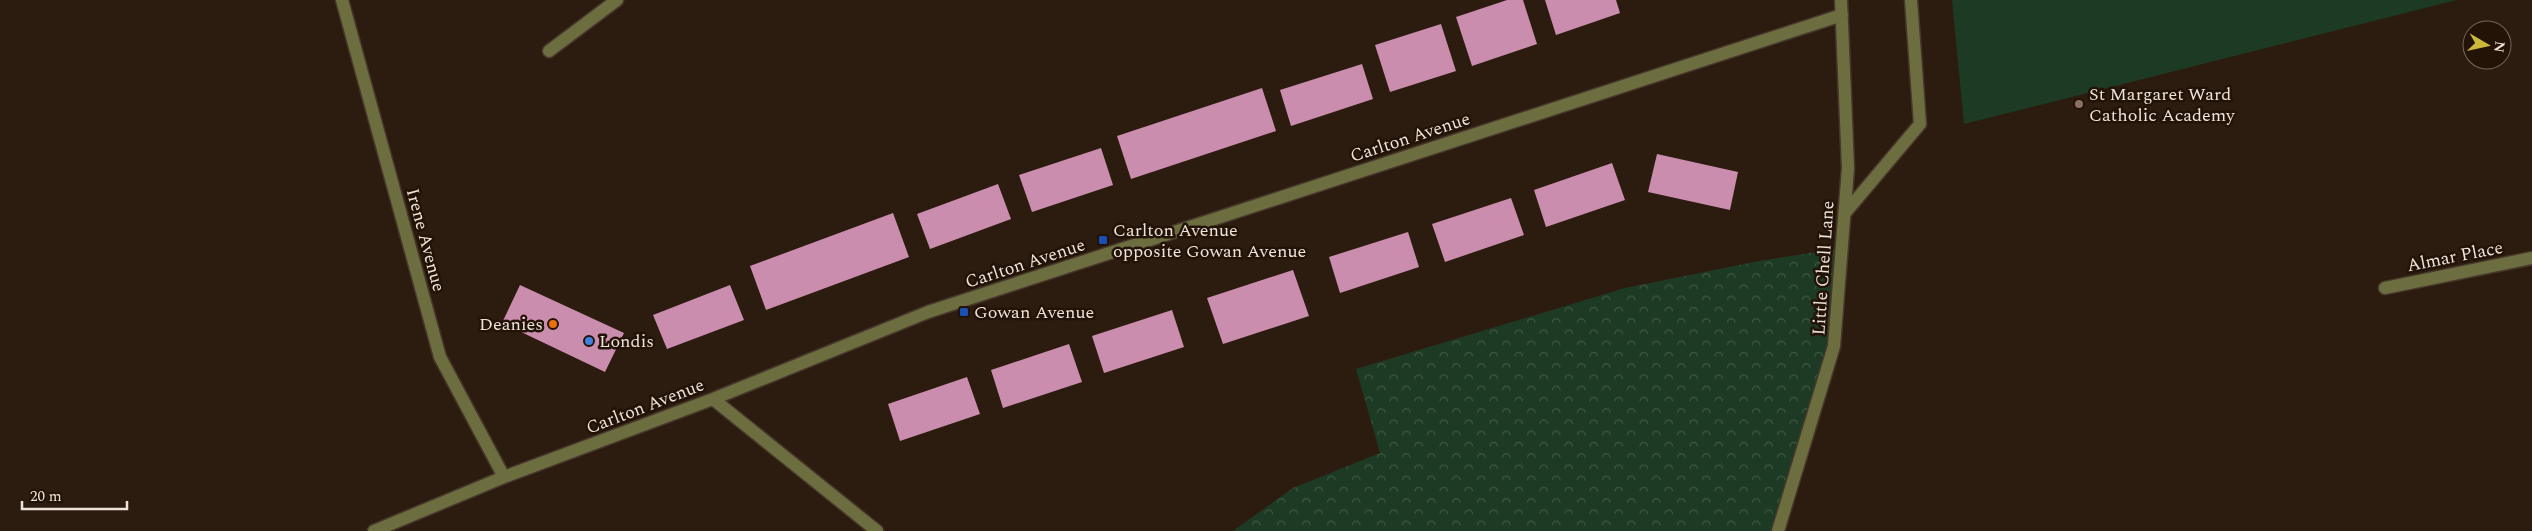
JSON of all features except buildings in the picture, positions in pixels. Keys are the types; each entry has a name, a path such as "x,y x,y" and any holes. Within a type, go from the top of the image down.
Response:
{"street":[{"name":"Irene Avenue","path":"342,0 440,357 504,478"},
{"path":"549,51 617,0"},
{"name":"Little Chell Lane","path":"1778,531 1834,346 1848,168 1841,0"},
{"path":"1845,213 1920,124 1911,0"},
{"name":"Carlton Avenue","path":"374,531 504,478 713,399 928,312 1842,15"},
{"name":"Almar Place","path":"2385,288 2532,258"},
{"path":"713,399 877,531"}],"green space":[{"path":"1952,0 2457,0 1964,124"},
{"path":"1842,248 1834,346 1778,531 1233,531 1293,488 1380,453 1356,369 1625,288 1759,261"}],"place":[{"name":"St Margaret Ward Catholic Academy","path":"2079,104"},
{"name":"Carlton Avenue opposite Gowan Avenue","path":"1103,240"},
{"name":"Gowan Avenue","path":"964,312"},
{"name":"Deanies","path":"553,324"},
{"name":"Londis","path":"589,341"}]}
